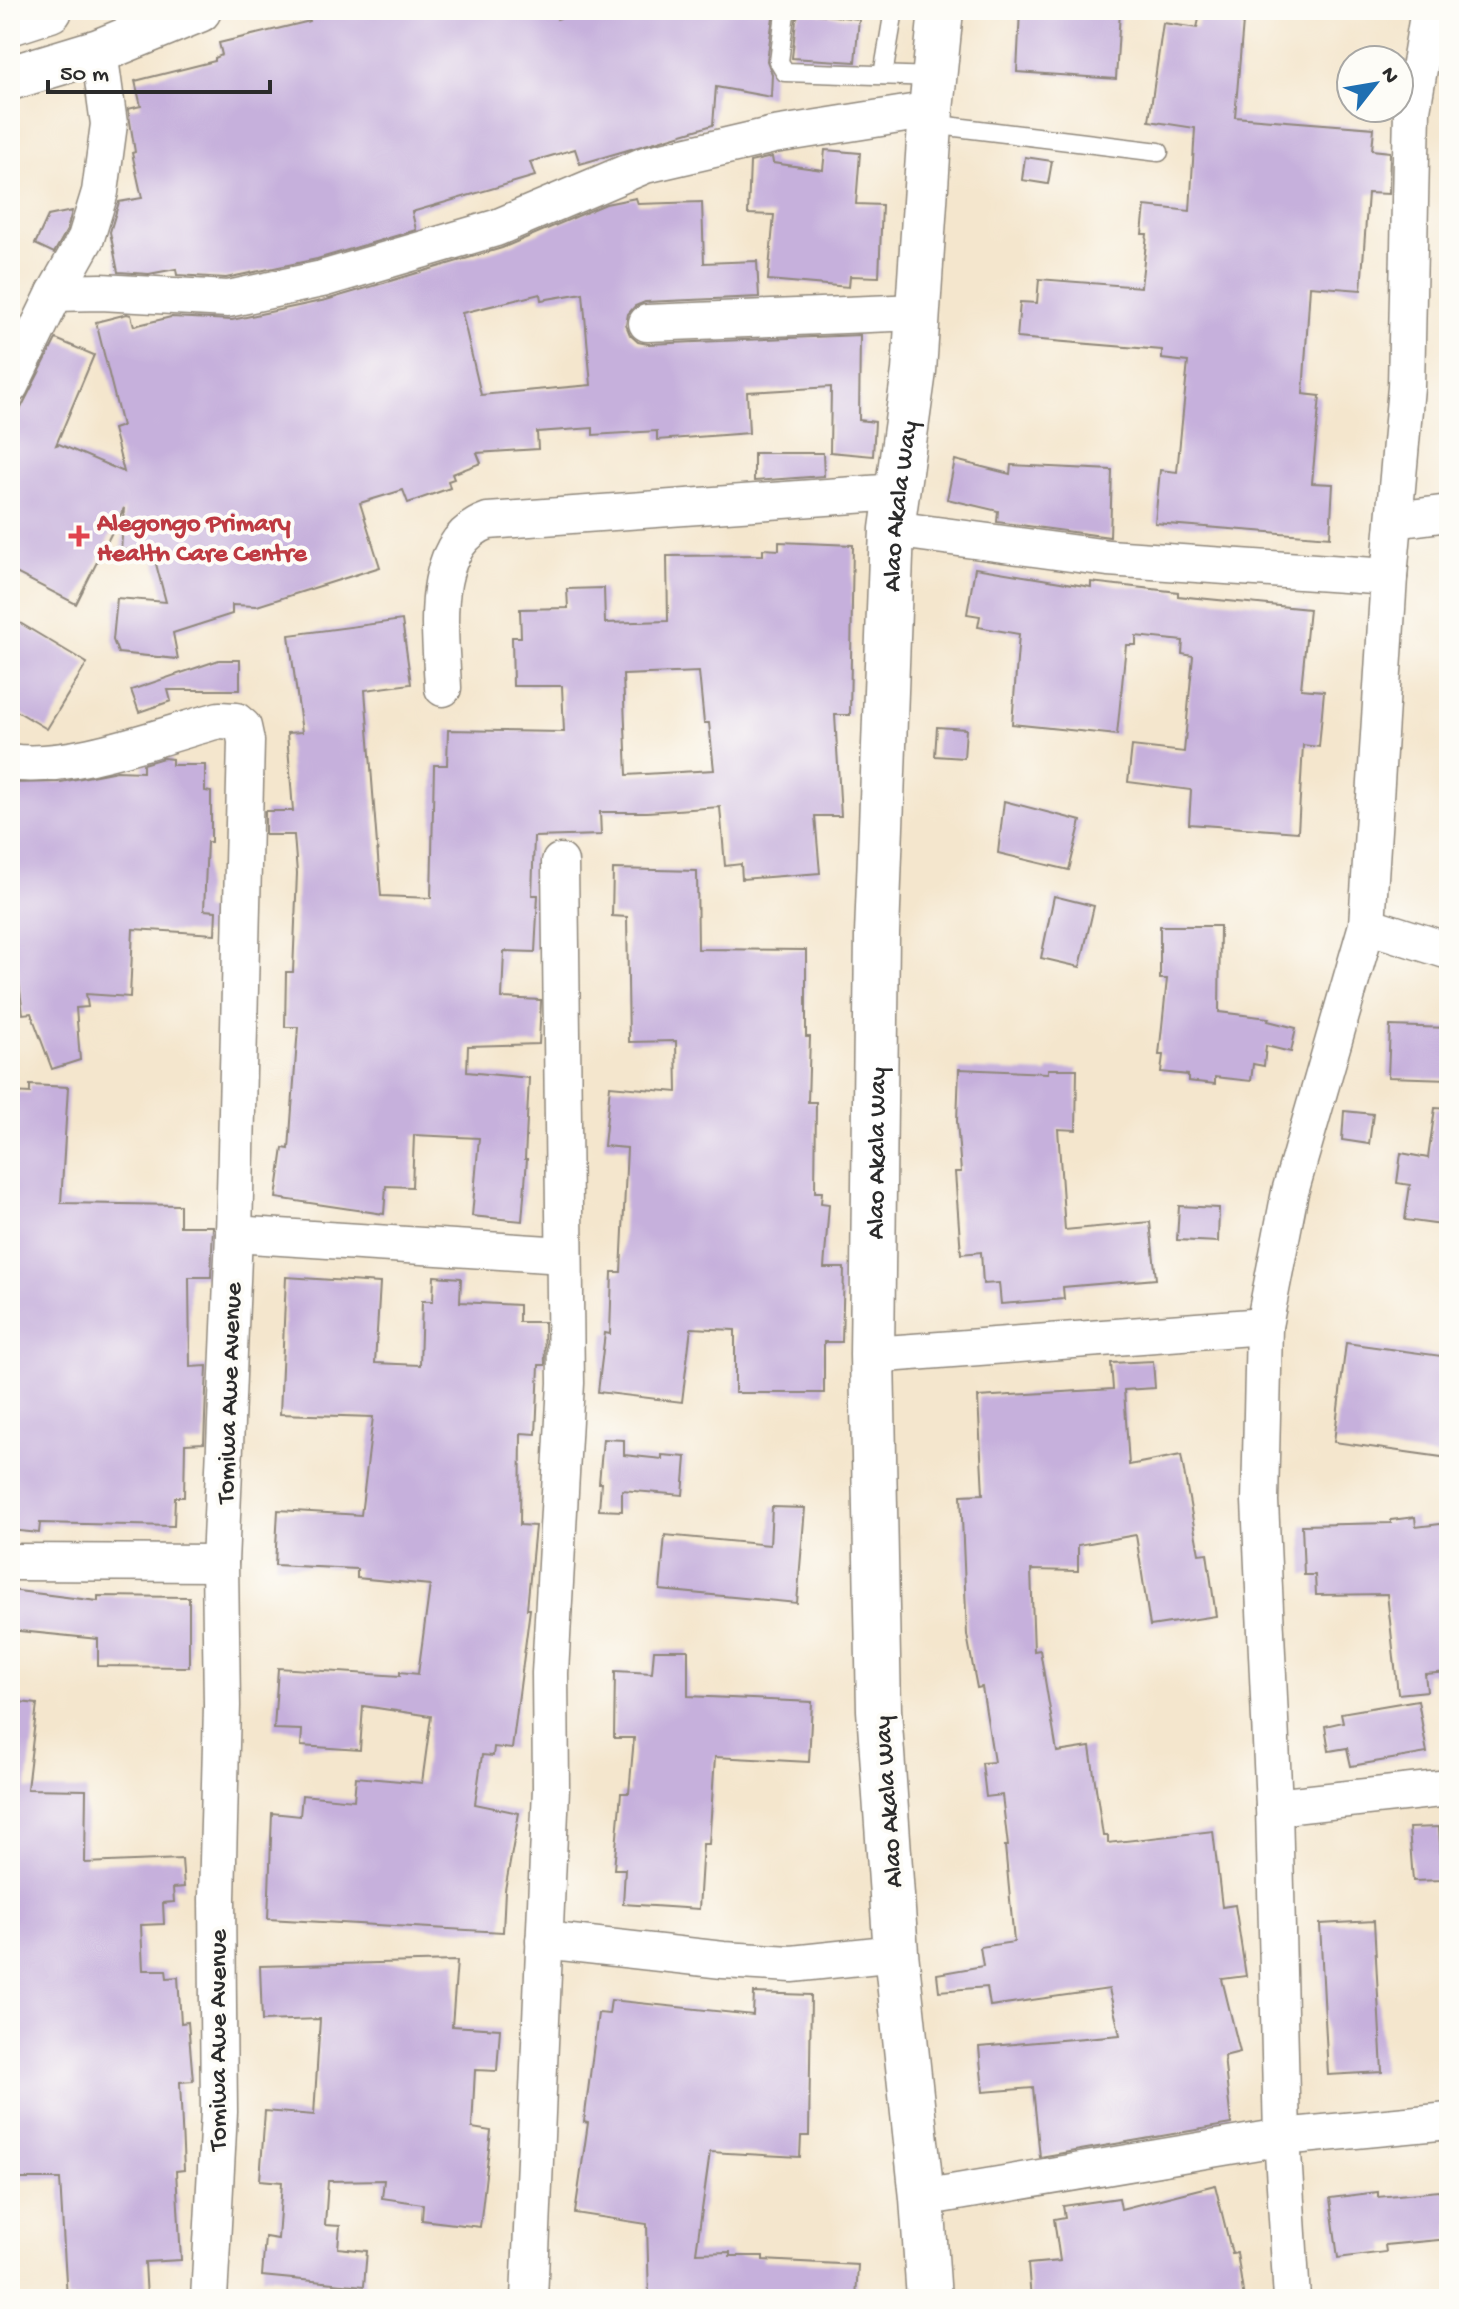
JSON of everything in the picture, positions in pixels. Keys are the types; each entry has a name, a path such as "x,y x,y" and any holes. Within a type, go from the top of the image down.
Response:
{"street":[{"path":"10,23 50,10"},
{"path":"10,78 99,51 199,10"},
{"name":"Alao Akala Way","path":"929,2299 922,2198 896,1953 879,1710 872,1355 877,935 895,510 914,371 941,10"},
{"path":"1292,2299 1282,2137 1274,1807 1260,1501 1264,1326 1290,1192 1367,925 1389,577 1406,387 1412,110 1429,10"},
{"path":"10,386 55,293 86,238 100,192 109,124 99,51"},
{"path":"55,293 101,292 228,299 322,279 496,228 645,165 774,135 932,104"},
{"path":"647,323 918,312"},
{"path":"443,688 440,590 452,556 474,526 488,521 895,510 1108,558 1389,577"},
{"path":"1395,520 1449,513"},
{"name":"Tomiwa Awe Avenue","path":"10,762 21,764 77,759 219,720 236,721 243,727 246,741 234,1234 220,1563 219,2112 209,2299"},
{"path":"529,2299 551,1788 550,1673 566,1383 560,862"},
{"path":"1367,925 1449,951"},
{"path":"234,1234 564,1255"},
{"path":"872,1355 1264,1326"},
{"path":"10,1562 220,1563"},
{"path":"1274,1807 1449,1788"},
{"path":"544,1940 723,1960 792,1964 896,1953"},
{"path":"922,2198 1282,2137 1449,2121"}],"lane":[{"path":"790,10 785,13 779,62 785,72 883,75 932,104 1159,152"},
{"path":"883,75 894,10"}],"building":[{"path":"307,10 555,10 557,19 586,10 774,10 767,61 772,74 771,97 716,87 713,125 580,164 575,149 530,162 535,176 412,212 416,230 317,259 226,278 177,275 176,269 149,274 118,272 110,232 119,202 142,198 132,153 135,152 128,109 141,106 135,81 215,61 222,55 219,43 310,21"},
{"path":"1020,10 1120,11 1116,79 1017,72"},
{"path":"1201,10 1244,10 1235,117 1374,128 1372,150 1390,152 1389,194 1368,193 1361,290 1310,286 1303,394 1320,396 1312,483 1333,484 1330,537 1155,523 1160,470 1177,472 1188,362 1162,359 1162,350 1017,338 1020,302 1037,303 1039,279 1141,287 1147,234 1142,234 1145,206 1190,211 1195,128 1149,121 1163,23 1197,28"},
{"path":"801,12 859,19 855,62 792,58 796,20"},
{"path":"825,150 860,153 856,204 882,205 879,277 850,276 849,287 768,280 774,215 748,214 750,162 772,157 773,163 823,170"},
{"path":"1025,157 1052,161 1048,184 1022,180"},
{"path":"636,198 638,204 702,202 704,263 757,261 759,297 645,302 635,306 628,314 626,325 630,335 638,342 860,335 859,420 875,422 873,456 830,452 831,387 747,392 749,433 657,440 657,431 593,435 593,428 537,432 538,449 477,453 481,463 452,474 454,479 448,481 450,488 408,503 403,490 360,503 380,567 257,606 232,605 232,614 173,633 178,659 118,653 113,640 117,598 166,602 151,545 121,551 124,508 76,604 10,570 10,413 17,416 56,339 94,355 56,445 124,472 113,429 122,426 96,322 127,314 131,315 134,326 171,317 232,320 326,300 502,248 606,204","holes":["583,293 591,385 481,395 462,313 540,294 541,300"]},
{"path":"72,211 67,230 54,253 35,244 48,216"},
{"path":"754,453 823,453 824,476 754,481"},
{"path":"955,460 1010,474 1011,465 1112,470 1110,537 997,522 998,511 947,499"},
{"path":"779,542 853,545 850,715 835,715 841,816 815,816 820,873 742,879 741,864 725,866 720,807 600,812 601,835 534,837 532,895 538,895 535,952 504,951 502,998 541,1000 539,1044 468,1046 467,1072 529,1078 522,1221 472,1216 479,1138 414,1135 412,1187 386,1186 384,1214 276,1198 283,1148 289,1149 298,1027 285,1027 286,972 293,972 297,873 294,835 265,835 265,811 293,811 287,733 302,732 289,635 402,620 411,684 365,690 381,896 431,898 434,765 447,765 448,730 564,732 562,686 513,686 512,637 521,637 520,609 568,608 567,589 604,588 605,623 668,621 667,556 763,555 763,549 779,550","holes":["699,672 704,723 709,723 714,770 627,775 623,675"]},
{"path":"975,568 1091,587 1091,582 1178,592 1178,596 1309,609 1301,689 1324,691 1319,747 1303,745 1298,832 1189,824 1191,790 1128,782 1132,746 1184,752 1193,656 1182,654 1183,641 1136,636 1136,645 1126,645 1117,735 1012,724 1019,634 978,627 980,616 967,614"},
{"path":"10,617 87,663 47,729 10,707"},
{"path":"219,660 240,660 240,690 168,690 171,701 139,712 131,690"},
{"path":"937,727 966,729 964,758 935,756"},
{"path":"163,758 172,759 172,765 205,765 205,791 211,792 211,842 207,842 204,910 216,911 215,934 133,929 130,997 86,994 88,1007 76,1008 80,1060 52,1069 31,1013 23,1014 10,913 10,783 61,782 117,771 143,772 143,764"},
{"path":"1004,801 1081,821 1069,870 998,853"},
{"path":"613,869 697,871 698,949 806,950 806,1037 810,1037 808,1102 816,1102 815,1192 822,1192 821,1203 829,1204 824,1268 844,1268 842,1342 824,1342 824,1393 735,1393 735,1330 691,1328 682,1402 598,1392 605,1333 610,1334 612,1272 621,1272 627,1148 604,1146 610,1086 677,1092 676,1041 629,1042 627,917 612,916"},
{"path":"1054,896 1094,906 1080,967 1041,958"},
{"path":"1160,926 1220,926 1219,1012 1269,1018 1268,1021 1296,1028 1291,1052 1266,1046 1264,1066 1253,1064 1251,1081 1215,1077 1215,1084 1188,1081 1188,1075 1161,1072 1163,1055 1159,1055 1167,979 1160,979"},
{"path":"1390,1026 1449,1028 1449,1079 1388,1077"},
{"path":"959,1069 1048,1073 1048,1069 1077,1069 1076,1130 1058,1129 1065,1230 1150,1222 1156,1279 1063,1287 1064,1299 1001,1304 999,1283 983,1284 981,1252 961,1254 955,1172 961,1172 957,1121"},
{"path":"30,1085 68,1087 61,1203 180,1205 180,1226 213,1226 211,1277 189,1277 190,1367 207,1366 204,1443 185,1444 184,1497 175,1497 174,1526 40,1523 39,1533 10,1530 10,1120 12,1092 30,1093"},
{"path":"1435,1108 1449,1109 1449,1226 1405,1220 1410,1185 1397,1183 1401,1153 1428,1158"},
{"path":"1344,1111 1373,1114 1369,1144 1342,1140"},
{"path":"1179,1206 1219,1208 1218,1242 1177,1240"},
{"path":"434,1276 461,1278 460,1302 519,1305 519,1322 544,1322 545,1365 539,1365 536,1434 521,1433 520,1525 535,1526 527,1609 530,1609 512,1749 494,1747 493,1756 482,1755 475,1804 519,1813 505,1890 503,1932 268,1919 272,1813 300,1816 302,1795 354,1800 356,1777 422,1783 431,1716 363,1706 360,1750 301,1746 302,1730 274,1729 278,1668 400,1676 400,1672 418,1674 430,1585 357,1578 357,1569 275,1565 278,1510 361,1515 373,1417 280,1414 286,1277 380,1283 375,1363 420,1365 422,1301 433,1301"},
{"path":"1346,1343 1449,1357 1449,1458 1334,1442"},
{"path":"1153,1361 1155,1388 1124,1390 1129,1465 1181,1455 1199,1554 1207,1553 1216,1616 1150,1626 1136,1535 1078,1545 1078,1571 1031,1570 1034,1651 1040,1650 1057,1752 1090,1747 1103,1836 1108,1836 1108,1843 1213,1831 1222,1907 1235,1905 1246,1976 1222,1979 1240,2052 1224,2056 1231,2124 1040,2157 1033,2088 983,2092 979,2047 1120,2035 1109,1989 990,2006 987,1987 939,1991 937,1974 983,1966 980,1947 1014,1942 1002,1795 986,1797 982,1763 994,1762 982,1687 977,1688 967,1635 961,1495 983,1494 978,1397 1113,1389 1111,1363"},
{"path":"603,1439 624,1440 624,1455 662,1459 662,1455 686,1457 683,1495 622,1490 622,1511 599,1510"},
{"path":"772,1507 805,1508 797,1603 660,1590 665,1535 770,1545"},
{"path":"1415,1517 1416,1527 1449,1523 1449,1672 1425,1674 1427,1691 1398,1694 1387,1594 1316,1595 1315,1575 1304,1575 1302,1525 1391,1523 1391,1520"},
{"path":"10,1590 98,1601 98,1596 189,1597 189,1667 98,1666 98,1639 10,1630"},
{"path":"654,1650 688,1650 688,1696 812,1702 809,1762 715,1757 709,1844 703,1844 699,1909 623,1904 625,1869 614,1869 621,1793 629,1793 634,1738 614,1738 615,1671 652,1673"},
{"path":"1418,1700 1427,1753 1351,1766 1347,1748 1329,1751 1325,1726 1343,1722 1341,1713"},
{"path":"10,1701 37,1704 27,1789 86,1790 85,1863 182,1859 184,1887 173,1888 174,1902 163,1903 164,1924 141,1925 143,1970 166,1970 167,1978 178,1977 181,2023 188,2022 193,2081 180,2082 184,2170 176,2171 181,2260 145,2262 147,2299 67,2299 60,2179 10,2179"},
{"path":"1439,1827 1442,1880 1413,1881 1409,1828"},
{"path":"1374,1921 1382,2072 1328,2075 1320,1924"},
{"path":"457,1961 452,2026 500,2029 497,2071 475,2070 472,2128 491,2131 480,2227 422,2220 423,2204 382,2198 384,2180 328,2181 325,2225 340,2226 338,2248 367,2251 364,2286 262,2276 265,2237 278,2239 282,2182 260,2180 265,2111 314,2115 320,2019 262,2021 260,1966"},
{"path":"754,1993 811,1995 809,2136 801,2136 800,2157 710,2152 696,2253 730,2252 730,2256 763,2256 763,2260 858,2265 856,2299 649,2299 647,2224 575,2213 588,2123 584,2122 598,2013 609,2014 611,2000 753,2015"},
{"path":"1215,2185 1232,2254 1237,2253 1244,2299 1031,2299 1028,2264 1060,2261 1054,2219 1065,2217 1063,2206 1119,2198 1121,2209"},
{"path":"1449,2190 1449,2239 1385,2245 1386,2252 1338,2258 1330,2198 1378,2192 1378,2197"}],"place":[{"name":"Alegongo Primary Health Care Centre","path":"79,536"}]}
